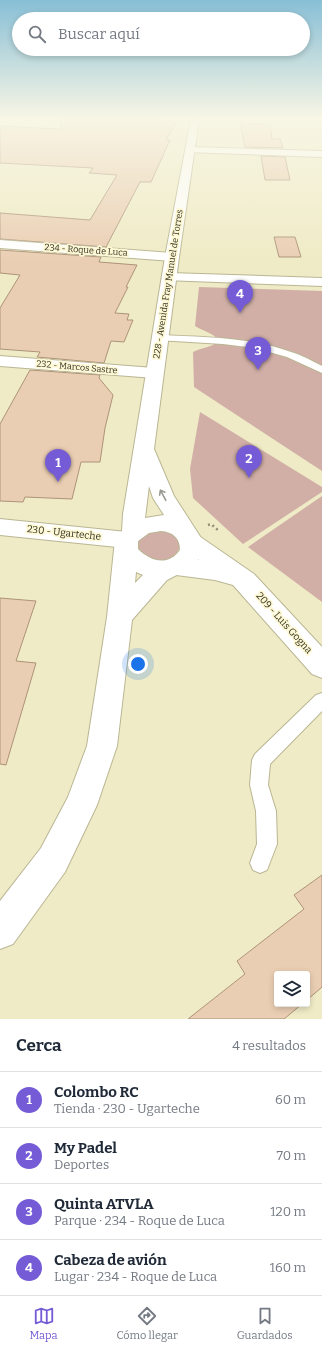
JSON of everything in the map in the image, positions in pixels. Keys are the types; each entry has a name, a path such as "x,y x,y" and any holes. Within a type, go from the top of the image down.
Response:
{"main road":[{"name":"228 - Avenida Fray Manuel de Torres","path":"0,931 53,860 81,805 102,746 129,541 187,167"},
{"name":"234 - Roque de Luca","path":"0,244 172,257"},
{"path":"169,277 322,282"},
{"name":"232 - Marcos Sastre","path":"0,361 154,373"},
{"name":"228 - Avenida Fray Manuel de Torres","path":"144,448 164,498 187,536"},
{"path":"120,617 158,574 172,568 184,562 192,549 187,536 173,525 152,523 129,541 131,559 146,568 157,570 172,568"},
{"name":"230 - Ugarteche","path":"0,527 129,541"},
{"name":"209 - Luis Gogna","path":"187,536 245,581 322,666"},
{"name":"209 - Luis Gogna","path":"172,568 215,571 245,581"}],"lane":[{"path":"160,338 219,341 257,346 287,353 322,370"},
{"path":"260,863 267,844 266,811 259,785 261,760 322,700"}],"shaded area":[{"path":"199,287 322,291 322,471 194,387 193,352 213,345 219,341 211,334 195,326"},
{"path":"200,412 322,487 322,492 243,544 193,498 190,469"},
{"path":"322,496 322,602 248,547"},
{"path":"163,530 173,535 178,541 178,552 173,557 160,562 153,561 137,550 137,542 151,531"}],"building":[{"path":"66,167 158,167 151,182 140,182 106,247 0,239 0,213 90,220 117,175 89,173 93,168"},
{"path":"263,167 287,167 290,180 265,180"},
{"path":"274,237 295,237 301,257 279,257"},
{"path":"0,250 101,257 99,262 137,265 115,313 129,314 127,320 133,320 124,342 111,341 104,363 37,357 40,352 0,349 0,308 20,275 0,273"},
{"path":"30,370 100,375 99,378 113,395 105,428 100,462 81,462 72,499 25,497 23,502 0,501 0,424"},
{"path":"0,598 36,601 16,661 36,663 6,765 0,764"},
{"path":"322,875 322,987 310,997 310,971 274,971 274,1007 298,1007 284,1019 188,1019 245,974 237,961 304,909 294,895"}],"place":[{"name":"Cabeza de avión","path":"240,313"},
{"name":"Quinta ATVLA","path":"258,370"},
{"name":"My Padel","path":"249,478"},
{"name":"Colombo RC","path":"58,482"}]}
